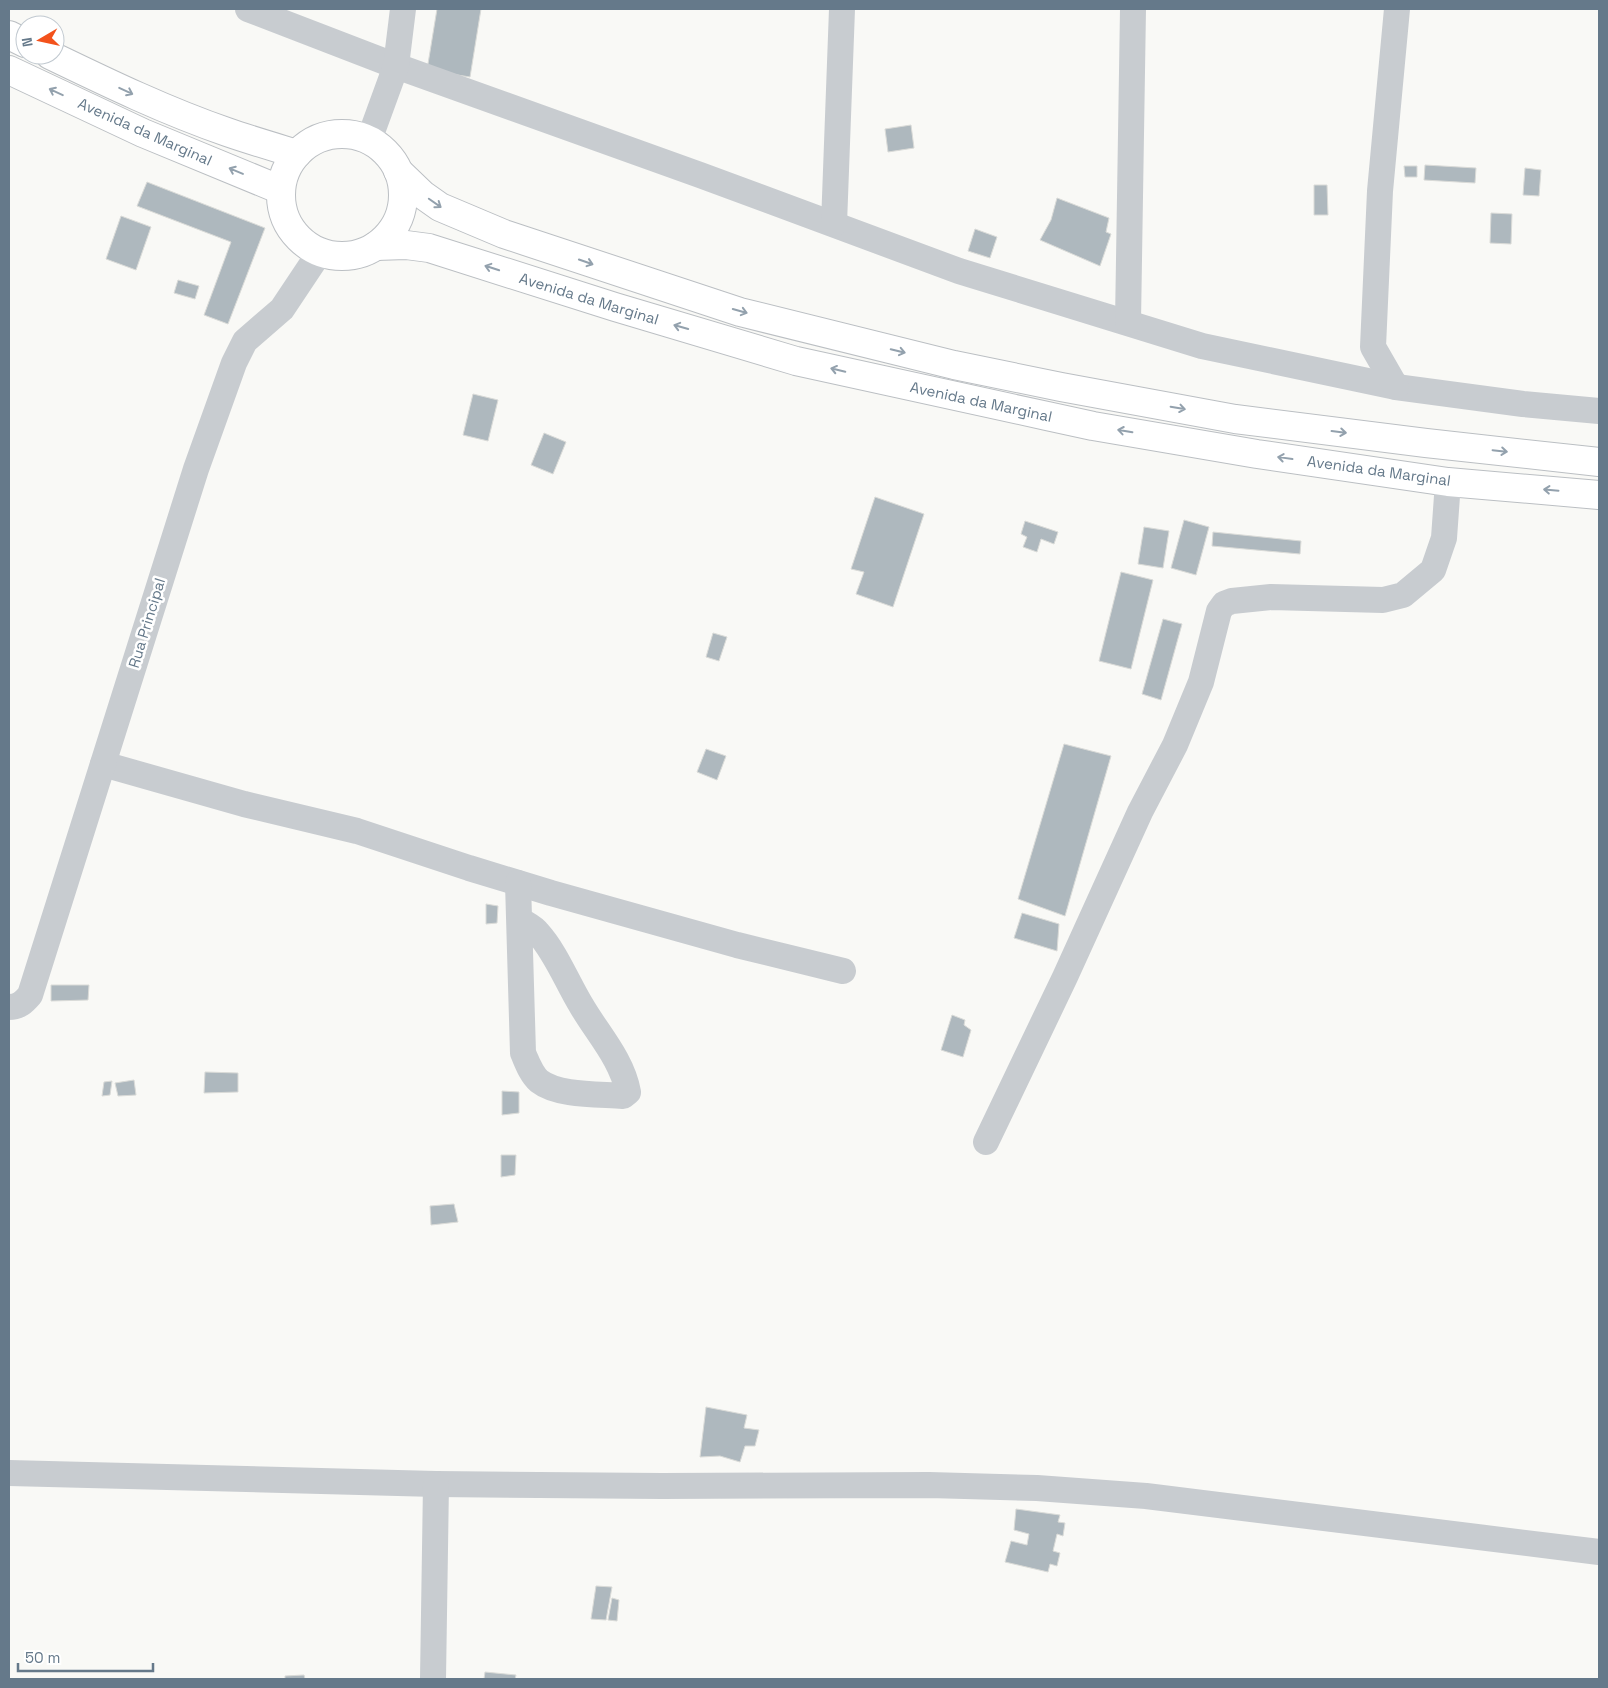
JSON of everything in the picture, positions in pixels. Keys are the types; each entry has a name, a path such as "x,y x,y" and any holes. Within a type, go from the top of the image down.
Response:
{"main road":[{"name":"Avenida da Marginal","path":"65,62 129,93 175,112 226,132 297,154"},
{"name":"Avenida da Marginal","path":"9,70 143,133 281,190"},
{"path":"331,135 351,135 369,140 386,153 398,171 403,192 401,213 391,232 376,246 359,254 339,256 320,252 306,245 295,234 287,221 282,206 281,190 286,171 297,154 312,142 331,135"},
{"name":"Avenida da Marginal","path":"398,171 440,208 504,234 740,312 945,363 1061,387 1235,419 1599,462"},
{"name":"Avenida da Marginal","path":"376,246 406,245 429,248 615,308 796,361 1093,426 1257,454 1448,482 1599,495"}],"street":[{"path":"248,9 396,66 959,271 1202,346 1396,387 1523,404 1599,411"},
{"path":"369,140 396,66 403,9"},
{"path":"834,224 842,9"},
{"path":"1128,322 1133,9"},
{"path":"1396,387 1373,347 1380,191 1397,9"},
{"name":"Rua Principal","path":"9,1007 24,1003 30,995 196,469 234,363 245,341 282,309 320,252"},
{"path":"1343,376 1373,347"},
{"path":"986,1142 1065,978 1140,812 1175,745 1201,682 1219,612 1224,604 1232,601 1271,597 1383,600 1403,595 1433,570 1444,538 1448,482"},
{"path":"103,764 244,804 356,831 518,883 737,945 843,972"},
{"path":"518,883 523,1053 530,1068 538,1080 552,1089 623,1096 628,1092 618,1064 582,1006 546,942 537,931 520,920"},
{"path":"9,1473 436,1484 662,1486 928,1485 1037,1488 1146,1496 1599,1552"},
{"path":"433,1679 436,1484"}],"building":[{"path":"437,9 481,9 470,77 427,70"},
{"path":"911,125 914,148 888,152 885,129"},
{"path":"1425,165 1476,168 1475,183 1424,180"},
{"path":"1404,166 1417,166 1417,177 1405,177"},
{"path":"1525,168 1541,170 1539,196 1523,195"},
{"path":"147,182 265,228 228,324 204,315 231,242 137,206"},
{"path":"1314,185 1327,185 1328,215 1314,215"},
{"path":"1057,198 1109,218 1106,232 1111,234 1100,266 1040,240 1051,220"},
{"path":"1491,213 1512,214 1511,244 1490,243"},
{"path":"121,216 151,227 136,270 106,259"},
{"path":"975,229 997,237 990,258 968,251"},
{"path":"178,280 199,286 195,299 174,293"},
{"path":"473,394 498,400 488,441 463,435"},
{"path":"544,433 566,442 553,474 531,465"},
{"path":"875,497 924,514 893,607 856,594 864,572 851,569"},
{"path":"1184,520 1209,527 1196,575 1171,568"},
{"path":"1025,521 1058,532 1054,544 1041,539 1037,552 1023,547 1027,537 1021,534"},
{"path":"1144,527 1169,531 1163,568 1138,564"},
{"path":"1213,532 1301,541 1300,554 1212,546"},
{"path":"1121,572 1153,580 1131,669 1099,661"},
{"path":"1163,619 1182,624 1161,700 1142,694"},
{"path":"713,633 727,637 719,661 706,657"},
{"path":"1064,744 1111,756 1065,916 1018,899"},
{"path":"706,749 726,756 717,780 697,772"},
{"path":"486,904 498,906 497,923 486,924"},
{"path":"1022,913 1059,924 1057,951 1014,938"},
{"path":"51,985 89,985 88,1000 51,1001"},
{"path":"952,1015 965,1020 964,1025 971,1030 963,1057 941,1050"},
{"path":"205,1072 238,1073 238,1092 204,1093"},
{"path":"134,1080 136,1095 118,1096 115,1083"},
{"path":"112,1081 110,1095 102,1096 104,1082"},
{"path":"502,1091 519,1092 519,1113 502,1115"},
{"path":"501,1155 516,1155 515,1175 501,1177"},
{"path":"454,1204 458,1222 431,1225 430,1206"},
{"path":"706,1407 747,1415 744,1428 759,1430 755,1446 745,1446 740,1462 720,1456 700,1457"},
{"path":"1016,1509 1060,1515 1058,1522 1065,1523 1063,1536 1057,1534 1053,1551 1060,1553 1057,1566 1050,1564 1048,1572 1005,1562 1011,1541 1027,1545 1029,1534 1014,1530"},
{"path":"596,1586 612,1587 606,1620 591,1619"},
{"path":"612,1598 619,1600 617,1621 608,1620"},
{"path":"485,1672 516,1675 515,1679 484,1679"},
{"path":"304,1675 305,1679 285,1679 285,1676"}]}
